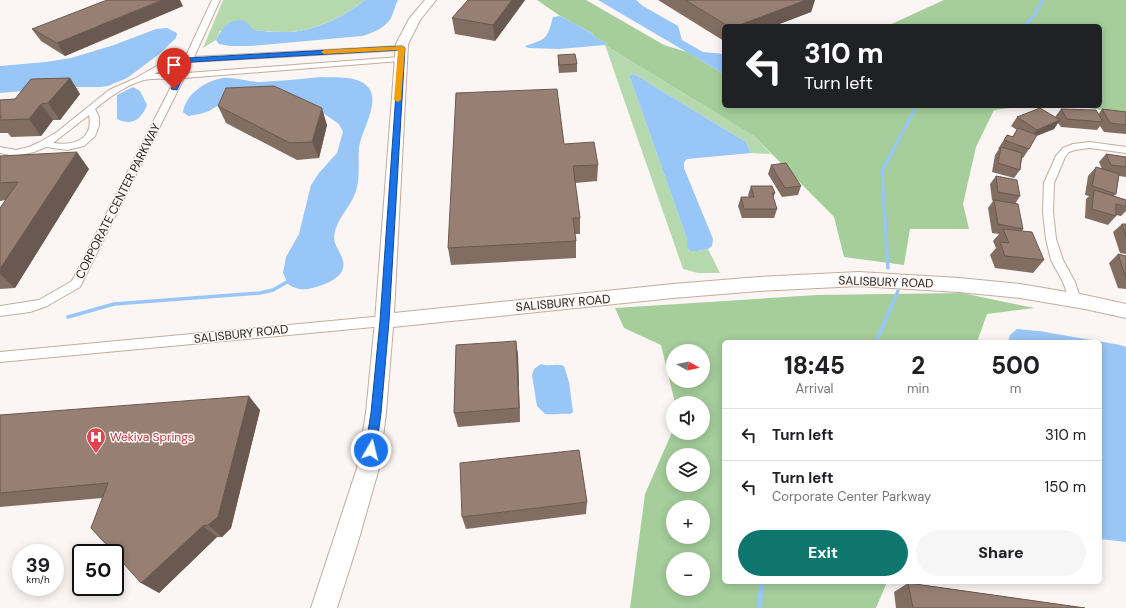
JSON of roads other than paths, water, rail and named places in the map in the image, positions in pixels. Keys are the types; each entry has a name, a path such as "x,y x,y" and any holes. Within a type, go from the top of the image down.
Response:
{"main road":[{"path":"324,608 368,468 376,413 384,321 401,53 415,19 431,0"},
{"name":"SALISBURY ROAD","path":"384,321 673,291 759,284 859,279 959,284 1075,301 1126,312"}],"street":[{"name":"CORPORATE CENTER PARKWAY","path":"0,311 36,305 76,284 181,76 216,0"},
{"path":"0,150 16,152 26,151 44,143 65,131 112,92 139,80 172,62 188,60 401,53"},
{"path":"139,80 154,76 181,76 401,53"},
{"path":"44,143 56,147 69,147 84,143 92,135 94,125 95,116 90,109"},
{"path":"0,146 31,142 56,136"},
{"path":"26,151 31,142"},
{"path":"1075,301 1069,282 1057,260 1051,239 1048,212 1049,183 1066,150 1073,147 1090,145 1126,150"},
{"name":"SALISBURY ROAD","path":"0,357 384,321"}],"water":[{"path":"365,0 398,0 391,18 385,25 374,32 362,36 250,46 230,46 219,44 216,40 227,24 235,20 245,21 254,30 293,32 326,23 347,13"},
{"path":"598,0 636,0 643,6 678,26 682,40 703,52 722,54 722,73"},
{"path":"560,16 592,33 594,37 607,43 605,45 559,49 528,48 525,46 542,40 549,30 553,17"},
{"path":"167,28 177,33 176,38 158,55 127,78 108,86 73,87 0,93 0,66 71,58 114,45 156,29"},
{"path":"634,74 746,142 751,153 687,159 684,162 684,168 713,239 712,246 708,249 691,252 687,248 687,239 629,75"},
{"path":"321,77 346,78 363,83 368,87 372,100 369,117 360,141 357,187 350,203 338,223 334,237 334,241 343,260 342,271 335,279 323,285 310,289 299,289 288,284 283,273 286,257 299,234 311,185 319,173 337,153 343,132 339,124 298,97 224,102 209,111 188,116 183,112 188,100 197,89 210,82 223,78 260,82"},
{"path":"133,87 140,91 147,105 145,110 139,118 132,122 117,119 117,95"},
{"path":"1017,329 1039,331 1091,340 1009,340 1010,335"},
{"path":"1102,342 1126,347 1126,542 1102,539"},
{"path":"541,364 564,366 569,382 573,412 570,414 545,414 537,406 532,375 534,369"}],"waterway":[{"path":"1026,24 1034,16 1043,0"},
{"path":"893,150 916,108"},
{"path":"888,268 882,171 894,149"},
{"path":"68,317 114,304 260,293 273,290 287,282"},
{"path":"877,340 898,291"},
{"path":"759,608 762,584"}],"place":[{"name":"Wekiva Springs","path":"96,454"}]}
